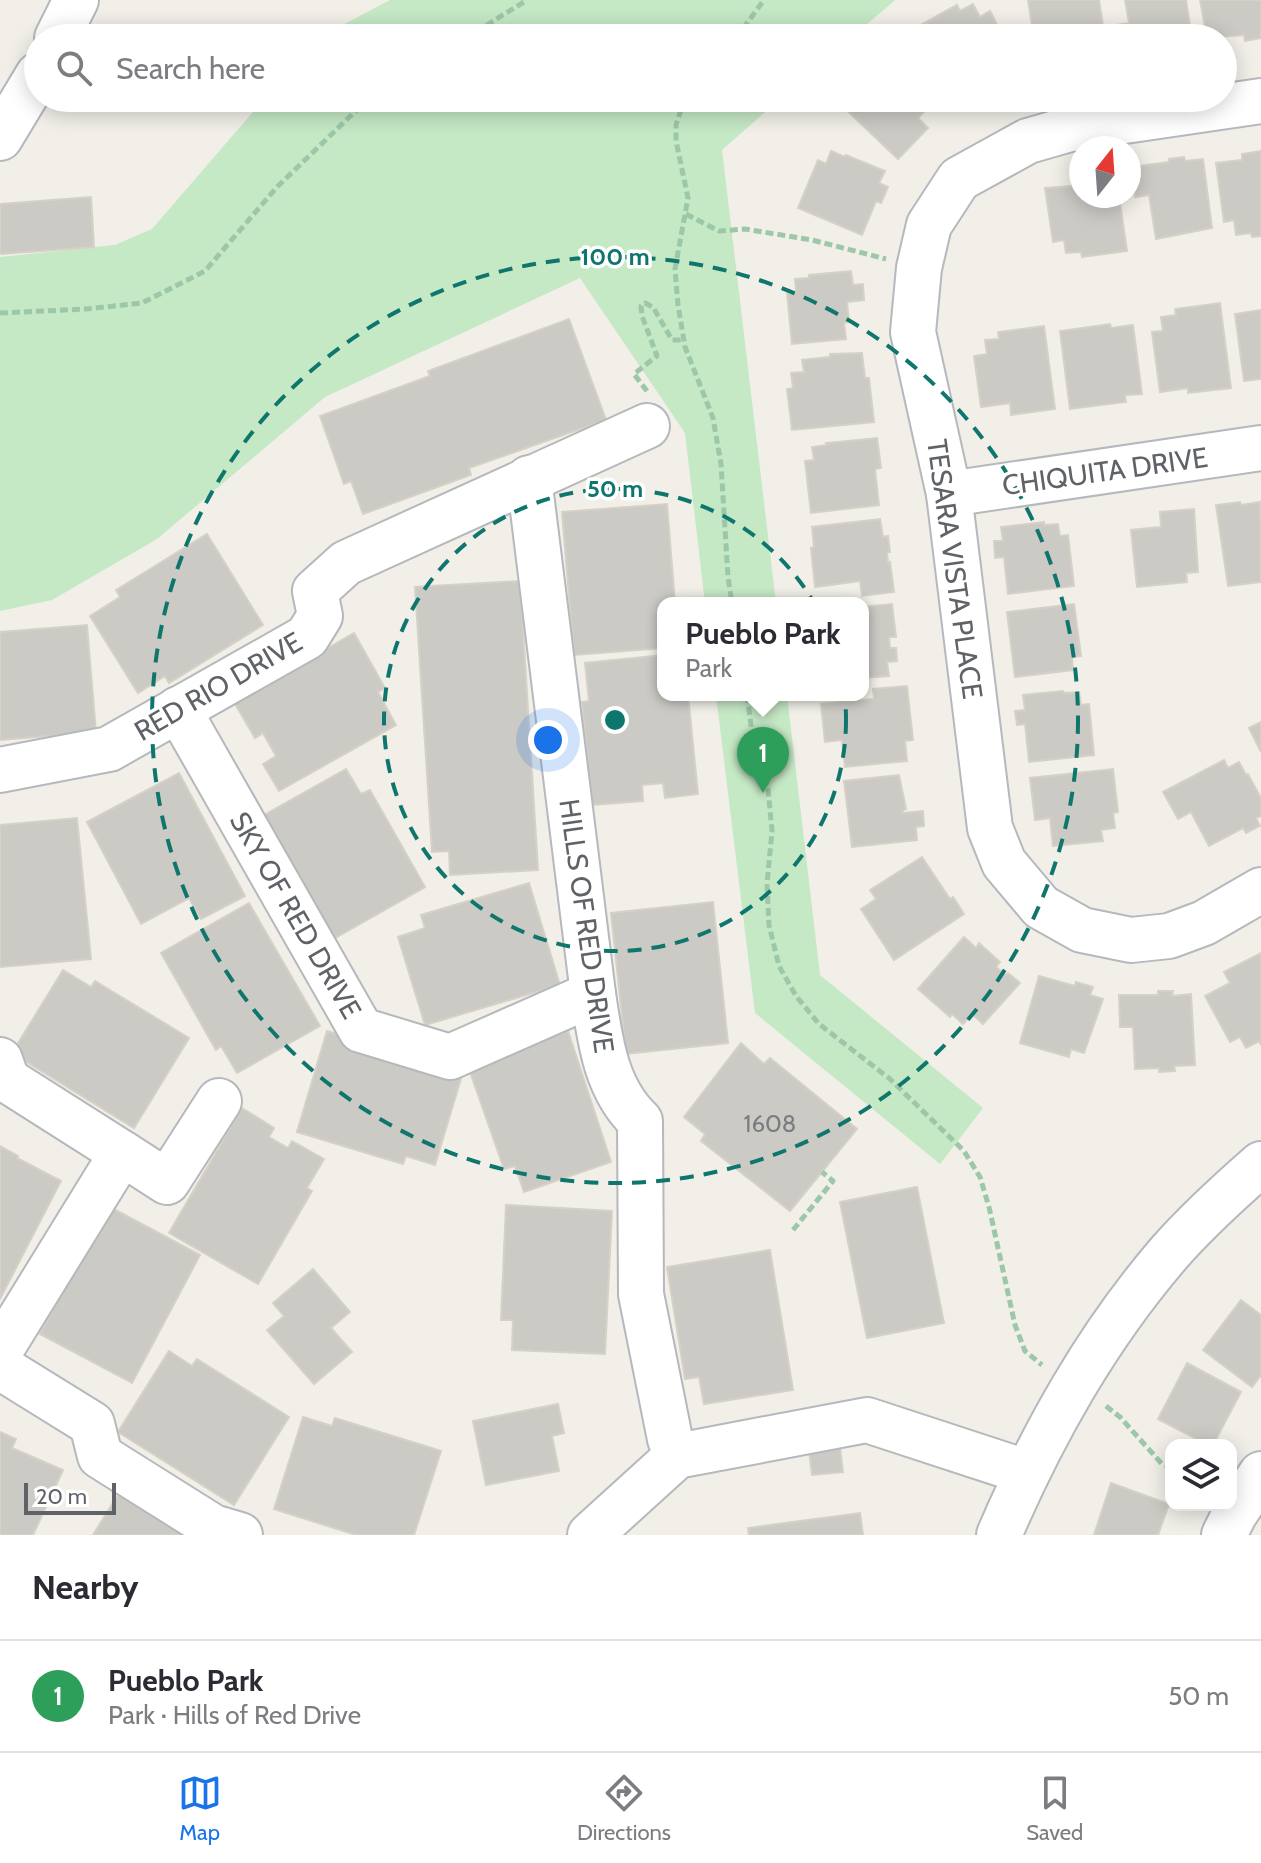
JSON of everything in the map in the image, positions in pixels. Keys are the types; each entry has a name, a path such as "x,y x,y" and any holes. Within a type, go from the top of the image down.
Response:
{"street":[{"path":"64,24 76,0"},
{"path":"0,138 24,98"},
{"name":"TESARA VISTA PLACE","path":"1237,105 1261,101"},
{"name":"TESARA VISTA PLACE","path":"1186,112 1070,129 1028,141 959,179 929,225 919,268 913,332 949,494 990,828 1004,863 1041,907 1082,930 1131,940 1169,936 1204,923 1261,890"},
{"name":"RED RIO DRIVE","path":"0,770 109,749 307,637 320,616 315,591 346,563 647,426"},
{"name":"CHIQUITA DRIVE","path":"949,494 1261,448"},
{"name":"HILLS OF RED DRIVE","path":"529,478 593,994 605,1064 628,1110 640,1121 641,1294 670,1439 677,1456"},
{"name":"SKY OF RED DRIVE","path":"178,709 361,1030 450,1057 593,994"},
{"path":"0,1060 7,1080 167,1182 219,1101"},
{"path":"0,1351 122,1153"},
{"path":"999,1535 1026,1472 1098,1344 1169,1253 1215,1205 1261,1164"},
{"path":"0,1367 92,1424 100,1456 213,1527 240,1535"},
{"path":"590,1535 677,1456 867,1420 1026,1472"},
{"path":"1224,1535 1261,1474"}],"path":[{"path":"488,24 527,0"},
{"path":"746,24 764,0"},
{"path":"0,313 142,303 205,271 277,187 355,112"},
{"path":"680,112 676,141 687,187 686,214 675,269 678,305 684,340 713,418 721,464 731,597"},
{"path":"686,214 719,231 745,229 812,240 919,268"},
{"path":"647,426 653,435 661,429 662,422 655,401 634,374 657,356 641,306 645,303 653,307 672,340 684,340"},
{"path":"748,701 752,733 768,789 772,831 767,884 769,925 779,966 796,996 819,1024 890,1079 964,1151 980,1177 989,1207 1015,1325 1025,1351 1042,1365"},
{"path":"793,1230 833,1181 822,1172"},
{"path":"1104,1404 1165,1465"}],"green space":[{"path":"390,0 895,0 867,24 345,24"},
{"path":"253,112 765,112 722,150 775,597 704,597 685,433 580,278 325,397 157,539 52,600 0,611 0,257 115,245 152,229"},
{"path":"717,701 788,701 820,975 983,1108 940,1164 755,1013"}],"building":[{"path":"1028,0 1099,0 1103,24 1032,24"},
{"path":"1125,0 1186,0 1190,24 1122,24 1129,23"},
{"path":"1200,0 1261,0 1261,38 1245,41 1244,35 1237,36 1237,24 1204,24"},
{"path":"973,4 980,17 990,11 997,24 922,24 957,5 960,11"},
{"path":"849,112 924,112 918,118 928,128 898,159"},
{"path":"831,151 885,171 879,183 888,187 881,203 876,201 862,235 798,208 818,160 826,164"},
{"path":"1261,151 1261,236 1252,237 1251,233 1236,235 1234,220 1224,222 1216,163 1242,160 1242,154"},
{"path":"1169,159 1203,159 1212,228 1156,239 1149,195 1141,196 1141,166 1169,162"},
{"path":"1069,186 1069,208 1121,208 1127,251 1082,257 1081,252 1066,253 1064,240 1053,242 1045,188"},
{"path":"91,197 94,247 0,254 0,204"},
{"path":"851,271 853,285 863,284 864,300 847,302 849,322 844,323 846,339 792,344 787,293 796,292 795,279"},
{"path":"1220,303 1231,388 1188,393 1188,388 1160,392 1152,332 1163,331 1161,317 1176,315 1175,309"},
{"path":"1261,310 1261,379 1244,381 1235,314"},
{"path":"569,319 606,420 469,468 471,475 363,514 351,481 344,484 320,416 430,376 428,371"},
{"path":"1110,324 1111,328 1133,325 1142,394 1125,395 1126,402 1070,409 1060,331"},
{"path":"1044,326 1055,409 1011,415 1010,403 981,407 974,356 987,354 985,340 999,339 998,332"},
{"path":"862,353 865,378 869,378 874,422 792,430 787,389 793,388 791,373 804,372 802,360 830,357 830,354"},
{"path":"877,438 881,468 875,469 879,505 811,513 805,461 814,460 812,447"},
{"path":"1240,502 1241,505 1260,502 1261,582 1228,586 1216,505"},
{"path":"667,504 675,597 657,597 657,648 574,655 562,512"},
{"path":"1194,509 1198,572 1186,573 1187,582 1137,587 1131,530 1161,527 1160,512"},
{"path":"880,519 883,537 888,536 888,563 894,592 862,596 860,581 815,587 812,527"},
{"path":"1044,522 1044,525 1058,524 1060,536 1068,535 1074,586 1008,594 1004,557 995,558 994,541 1003,541 1001,527"},
{"path":"207,534 263,625 169,683 165,676 138,693 90,616 120,597 116,590"},
{"path":"520,581 538,870 450,875 449,851 432,852 415,587"},
{"path":"892,604 896,637 889,637 890,648 896,648 897,661 887,662 889,676 869,678 869,606"},
{"path":"1074,604 1081,656 1072,657 1073,670 1015,677 1007,612"},
{"path":"87,625 96,732 0,740 0,632"},
{"path":"354,633 385,688 378,692 396,725 279,791 263,764 276,756 263,733 255,738 234,702"},
{"path":"657,656 657,701 689,701 698,794 665,798 663,783 642,785 643,801 592,805 582,702 589,701 585,663"},
{"path":"907,686 913,740 905,741 907,761 845,767 842,740 825,742 821,704 869,701 874,699 873,689"},
{"path":"1079,692 1081,705 1089,704 1094,755 1029,762 1025,724 1017,725 1015,711 1025,710 1023,695"},
{"path":"1261,722 1261,752 1249,728"},
{"path":"1224,760 1228,768 1239,762 1248,774 1261,798 1261,816 1256,818 1260,826 1246,833 1243,828 1209,846 1191,812 1178,819 1163,792"},
{"path":"346,769 361,794 370,790 425,887 330,941 259,818"},
{"path":"1113,769 1118,812 1113,813 1115,828 1101,830 1103,841 1053,846 1050,818 1035,820 1030,778"},
{"path":"179,773 245,896 201,919 189,898 141,924 87,822"},
{"path":"899,775 906,809 903,813 923,811 924,826 916,827 917,840 852,847 844,781"},
{"path":"77,818 91,959 0,967 0,825"},
{"path":"922,857 964,914 894,960 861,909 876,899 870,890"},
{"path":"529,883 560,985 425,1025 398,937 425,928 421,915"},
{"path":"713,902 728,1043 626,1054 611,913"},
{"path":"249,903 320,1026 237,1073 221,1046 216,1050 161,953"},
{"path":"964,937 976,948 979,943 1000,962 996,967 1020,983 983,1024 972,1014 963,1024 952,1014 950,1017 918,989"},
{"path":"1261,953 1261,1045 1259,1041 1246,1048 1240,1037 1230,1042 1205,996 1230,983 1224,972"},
{"path":"63,970 91,987 95,981 189,1038 134,1128 12,1053"},
{"path":"1039,976 1075,986 1076,982 1093,987 1090,995 1103,999 1084,1053 1071,1049 1069,1057 1020,1043"},
{"path":"1158,991 1173,991 1172,996 1191,994 1195,1065 1174,1066 1175,1071 1135,1069 1133,1027 1120,1027 1119,995 1158,995"},
{"path":"327,1031 463,1072 435,1165 406,1156 403,1164 297,1132"},
{"path":"568,1031 611,1162 524,1192 515,1166 504,1169 468,1066"},
{"path":"741,1043 764,1064 770,1058 857,1129 790,1211 701,1141 705,1134 684,1117"},
{"path":"242,1108 274,1128 269,1137 288,1148 292,1141 324,1159 307,1188 312,1191 258,1284 169,1233"},
{"path":"0,1146 61,1181 0,1299"},
{"path":"917,1187 944,1323 867,1338 840,1202"},
{"path":"506,1205 612,1211 605,1354 512,1350 513,1320 501,1320"},
{"path":"108,1206 200,1255 132,1383 40,1334"},
{"path":"770,1250 793,1390 704,1404 699,1377 685,1379 667,1267"},
{"path":"313,1269 350,1312 331,1328 352,1352 314,1384 267,1330 284,1316 273,1303"},
{"path":"1241,1300 1261,1315 1261,1375 1252,1387 1203,1350"},
{"path":"169,1351 192,1366 197,1359 289,1417 234,1505 118,1432"},
{"path":"1187,1363 1241,1392 1216,1439 1196,1439 1158,1419"},
{"path":"558,1404 564,1433 552,1436 559,1471 486,1485 473,1421"},
{"path":"303,1417 332,1426 335,1418 441,1451 414,1535 356,1535 274,1509"},
{"path":"0,1432 16,1439 12,1448 63,1470 33,1535 0,1535"},
{"path":"839,1439 843,1472 812,1475 808,1442"},
{"path":"1111,1483 1165,1503 1167,1511 1158,1535 1094,1535"},
{"path":"119,1493 188,1535 93,1535"},
{"path":"860,1513 863,1535 749,1535 748,1528"}],"place":[{"name":"Pueblo Park","path":"763,793"}]}
